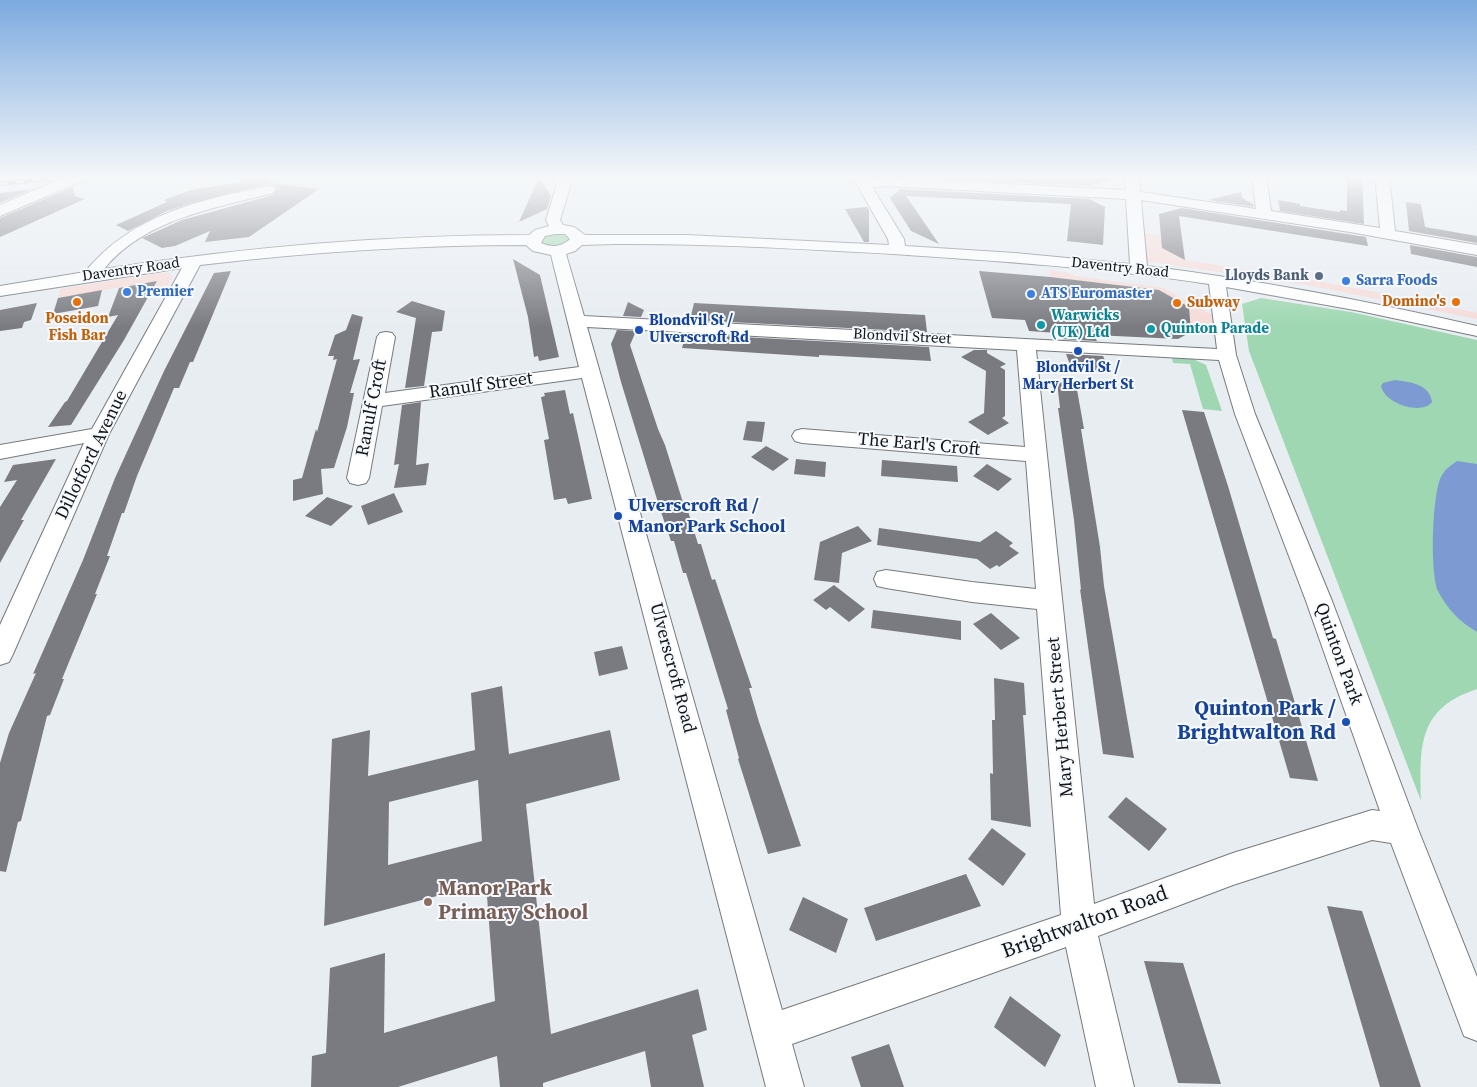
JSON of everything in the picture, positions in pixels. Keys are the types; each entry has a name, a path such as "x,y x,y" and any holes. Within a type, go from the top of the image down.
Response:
{"street":[{"path":"90,276 99,262 114,249 152,227"},
{"name":"Ulverscroft Road","path":"554,227 589,371 785,1087"},
{"path":"889,227 896,239 898,250"},
{"path":"1136,227 1139,270"},
{"path":"1345,227 1477,250"},
{"path":"1387,227 1388,234"},
{"name":"Daventry Road","path":"0,291 194,260 268,252 388,244 556,240 740,242 898,250 1067,262 1139,270 1318,298 1477,331"},
{"name":"Dillotford Avenue","path":"0,654 99,434 194,260"},
{"name":"Quinton Park","path":"1217,281 1227,355 1246,414 1319,601 1402,829 1477,1024"},
{"name":"Blondvil Street","path":"578,321 1227,355"},
{"name":"Ranulf Croft","path":"358,478 386,338"},
{"name":"Mary Herbert Street","path":"1026,344 1079,926 1115,1087"},
{"name":"Ranulf Street","path":"374,401 589,371"},
{"path":"0,452 99,434"},
{"name":"The Earl's Croft","path":"802,436 1036,456"},
{"path":"886,579 972,592 1050,600"},
{"name":"Brightwalton Road","path":"770,1033 1079,926 1233,869 1372,825 1402,829"}],"shaded area":[{"path":"1136,232 1161,235 1163,248 1185,260 1307,279 1386,294 1477,313 1477,319 1312,286 1137,260"},
{"name":"Quinton Parade","path":"1049,270 1065,272 1076,276 1164,288 1221,320 1224,338 1191,332 1189,308 1160,290 1050,277"},
{"path":"169,273 173,277 164,292 151,293 157,281 58,298 60,289"}],"green space":[{"path":"567,233 573,239 558,248 540,245 542,235"},
{"path":"1261,298 1351,312 1477,340 1477,689 1457,697 1443,707 1433,719 1426,732 1422,747 1421,801 1249,351 1242,304"},
{"path":"1172,358 1193,359 1206,365 1222,411 1203,409 1190,364 1173,363"}],"water":[{"path":"1395,380 1418,385 1427,391 1432,402 1427,406 1412,408 1389,398 1381,386 1383,383"},
{"path":"1457,461 1477,464 1477,632 1465,624 1450,609 1438,591 1435,582 1433,534 1438,486 1444,472"}],"building":[{"path":"0,227 23,227 0,237"},
{"path":"119,227 136,227 128,231"},
{"path":"167,227 264,227 249,237 205,242 210,231 175,246 162,248 142,238"},
{"path":"855,227 869,227 869,242 864,242"},
{"path":"908,227 927,227 939,244 911,231"},
{"path":"1069,227 1104,227 1103,245 1067,241"},
{"path":"1160,227 1180,227 1185,260 1162,248"},
{"path":"1247,227 1301,227 1366,237 1368,246"},
{"path":"1409,227 1425,227 1477,236 1477,243 1409,231"},
{"path":"1410,245 1477,257 1477,267 1411,254"},
{"path":"513,259 540,275 559,357 539,361 538,356 534,357 528,317"},
{"path":"231,271 193,362 190,362 179,388 174,388 137,476 124,513 122,513 107,556 110,556 95,594 97,594 62,679 64,679 50,715 47,716 21,821 18,822 6,872 0,871 0,763 9,733 83,560 115,478 164,371 214,273"},
{"path":"979,271 1159,290 1189,307 1191,332 1178,339 1094,335 1097,341 1060,339 1058,333 1029,331 1025,320 992,318"},
{"path":"157,281 124,340 71,425 48,427 67,401 118,315 108,317 119,288"},
{"path":"102,290 98,306 53,314 58,298"},
{"path":"412,301 445,311 442,331 432,332 424,386 405,388 416,318 396,312"},
{"path":"628,302 644,310 641,317 623,316"},
{"path":"37,303 31,320 24,322 22,328 0,331 0,310"},
{"path":"694,303 925,315 927,332 690,320"},
{"path":"352,314 363,317 353,360 360,359 350,393 354,393 347,427 334,468 321,469 323,494 293,501 293,480 302,478 337,359 333,360 334,356 328,356 335,335 346,330"},
{"path":"617,330 636,331 630,345 686,512 688,511 698,544 701,544 712,580 715,579 752,688 749,688 759,722 801,846 768,854 738,759 726,710 728,709 686,573 683,573 674,541 671,541 660,509 621,382 611,344"},
{"path":"686,334 929,347 931,361 819,355 819,357 682,348"},
{"path":"974,350 987,350 987,353 1006,364 1000,367 1005,370 1005,416 1002,418 1009,423 988,435 968,422 984,413 986,371 961,357"},
{"path":"1066,354 1103,356 1110,371 1072,370"},
{"path":"1057,382 1076,384 1084,429 1081,429 1100,547 1104,586 1134,758 1103,754 1080,589 1074,520 1058,408 1060,408"},
{"path":"565,390 570,414 573,413 592,499 568,504 566,498 554,500 544,440 549,439 541,397 545,396 544,393"},
{"path":"421,402 416,465 429,463 426,485 394,488 399,464 394,465 402,405"},
{"path":"1182,410 1204,412 1273,638 1276,639 1318,781 1290,778"},
{"path":"747,421 765,422 762,442 743,440"},
{"path":"766,446 789,459 773,471 751,457"},
{"path":"56,459 21,520 24,520 0,563 0,507 17,480 4,482 13,465"},
{"path":"796,459 826,462 825,477 794,474"},
{"path":"882,460 957,466 958,482 881,476"},
{"path":"987,464 1012,479 998,491 973,476"},
{"path":"394,493 403,512 368,525 361,506"},
{"path":"327,497 353,506 331,526 305,516"},
{"path":"858,526 872,541 842,553 839,583 814,580 820,542"},
{"path":"879,528 980,542 996,531 1013,543 1009,546 1019,553 999,567 997,565 990,569 977,559 877,545"},
{"path":"834,585 865,609 849,622 830,607 826,610 813,600"},
{"path":"873,610 961,621 961,640 871,628"},
{"path":"991,613 1020,638 1001,650 973,624"},
{"path":"622,646 628,669 599,676 594,652"},
{"path":"994,678 1024,683 1026,715 1023,715 1031,827 991,820 990,773 993,774 992,720 995,720"},
{"path":"502,686 509,754 610,730 620,780 526,804 551,1034 698,989 707,1030 692,1035 704,1087 651,1087 645,1051 543,1083 543,1087 500,1087 497,1056 398,1087 311,1087 312,1056 326,1053 330,968 385,953 384,1033 495,1001 486,883 324,926 332,739 370,730 368,776 475,750 471,693","holes":["478,780 482,841 388,865 389,802"]},
{"path":"1126,797 1167,829 1149,851 1108,817"},
{"path":"992,828 1026,854 1003,886 968,859"},
{"path":"966,874 981,906 876,941 864,908"},
{"path":"803,897 848,919 836,953 789,930"},
{"path":"1327,906 1362,911 1421,1087 1380,1087"},
{"path":"1144,961 1183,963 1221,1084 1178,1083"},
{"path":"1010,996 1061,1035 1045,1067 994,1027"},
{"path":"889,1044 904,1087 861,1087 851,1057"}],"place":[{"name":"Lloyds Bank","path":"1319,276"},
{"name":"Sarra Foods","path":"1346,281"},
{"name":"Premier","path":"127,292"},
{"name":"ATS Euromaster","path":"1031,294"},
{"name":"Poseidon Fish Bar","path":"77,302"},
{"name":"Domino's","path":"1456,302"},
{"name":"Subway","path":"1177,303"},
{"name":"Warwicks (UK) Ltd","path":"1041,325"},
{"name":"Quinton Parade","path":"1151,329"},
{"name":"Blondvil St / Ulverscroft Rd","path":"639,330"},
{"name":"Blondvil St / Mary Herbert St","path":"1078,351"},
{"name":"Ulverscroft Rd / Manor Park School","path":"618,516"},
{"name":"Quinton Park / Brightwalton Rd","path":"1346,722"},
{"name":"Manor Park Primary School","path":"428,902"}]}
